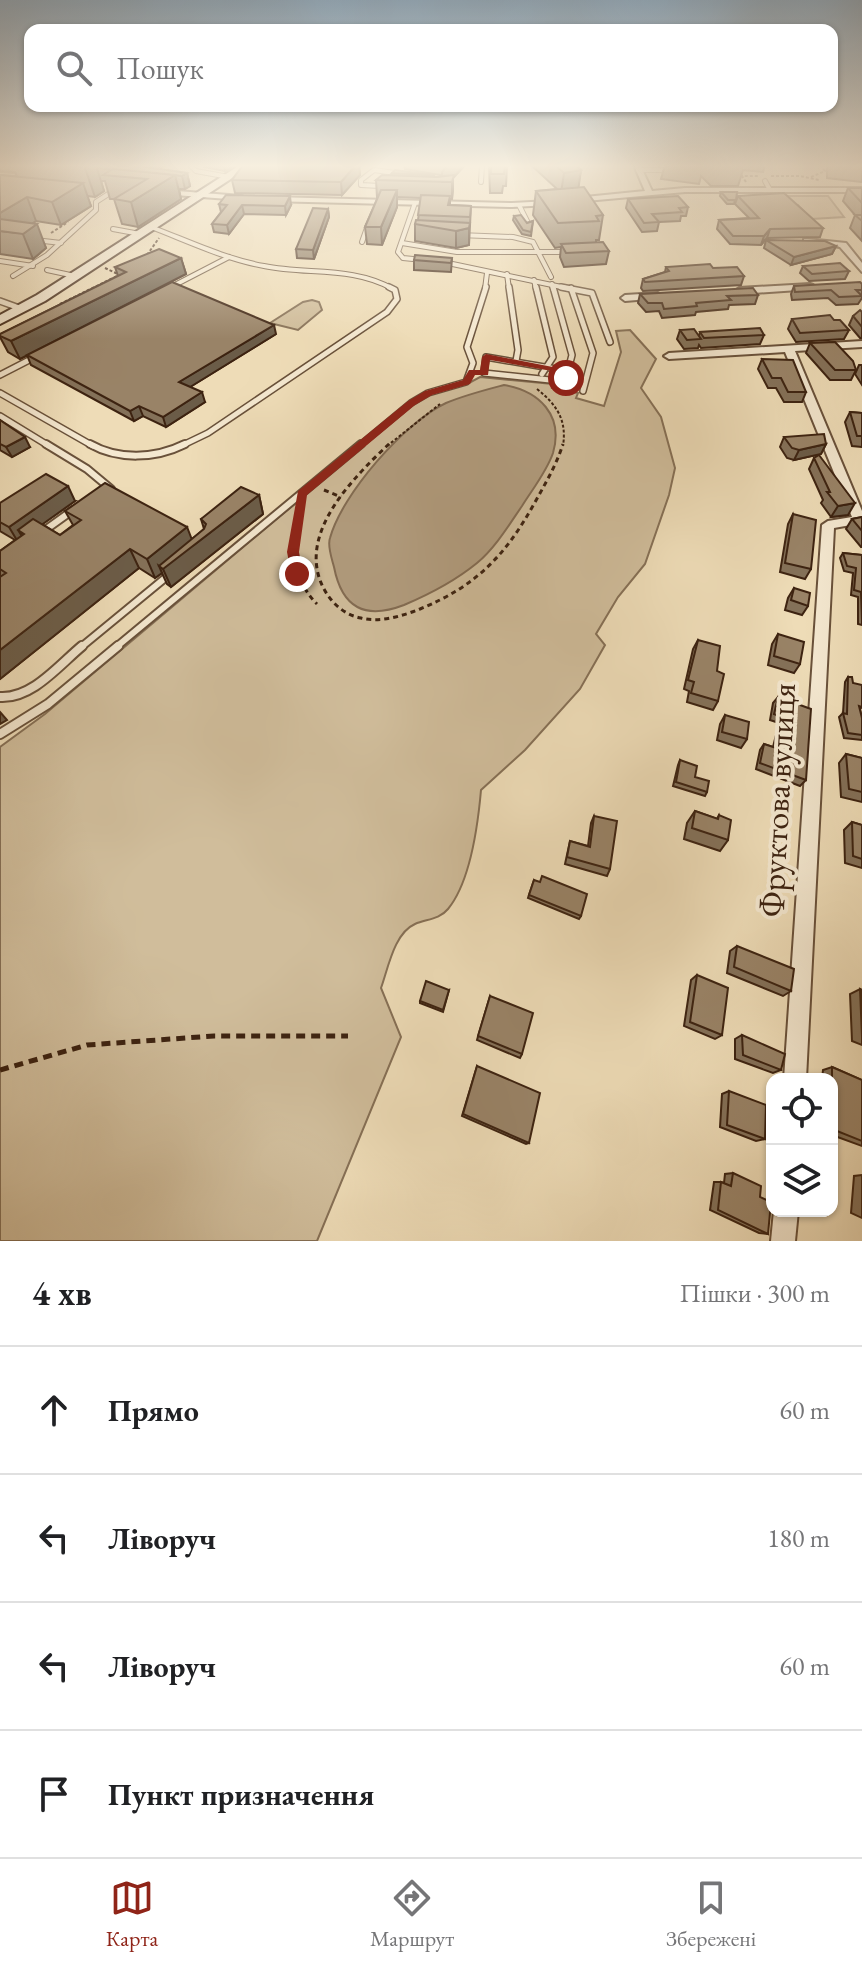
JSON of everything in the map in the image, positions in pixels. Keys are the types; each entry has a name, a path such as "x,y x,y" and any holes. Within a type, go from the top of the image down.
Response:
{"main road":[{"path":"0,320 163,223"}],"street":[{"path":"793,242 837,243 849,249 862,269"},
{"path":"720,292 815,286"},
{"path":"625,298 673,295"},
{"path":"669,356 862,344"},
{"path":"789,349 861,519"},
{"name":"Фруктова вулиця","path":"795,1073 828,525 861,519"},
{"path":"783,1241 785,1217"}],"lane":[{"path":"13,276 33,266 82,223"},
{"path":"362,242 369,223"},
{"path":"409,223 398,252 403,258 427,261"},
{"path":"0,393 109,455 145,455 175,449 221,424 387,312 397,299 395,290 370,278 266,267 151,231 113,229"},
{"path":"452,234 513,237 533,242 551,281 572,355 567,374 546,367 486,357 484,373"},
{"path":"28,239 61,243"},
{"path":"402,243 411,248 576,252"},
{"path":"162,292 229,257"},
{"path":"0,261 33,266"},
{"path":"0,734 48,704 411,403 428,393 466,382 473,363 467,347 473,338 486,293 487,273 483,268 440,261"},
{"path":"47,270 75,276"},
{"path":"487,273 551,281 594,294 610,342"},
{"path":"507,274 518,350 516,361"},
{"path":"534,280 553,357 542,374"},
{"path":"571,288 593,353 583,391"},
{"path":"0,301 22,309"},
{"path":"0,375 40,354"},
{"path":"472,372 550,380"},
{"path":"0,416 87,469 120,494"},
{"path":"94,495 107,486"},
{"path":"29,541 81,504"},
{"path":"0,697 14,698 28,691 181,565"}],"path":[{"path":"39,240 67,223"},
{"path":"144,258 158,241 151,231"},
{"path":"105,268 128,279"},
{"path":"60,304 119,275"},
{"path":"56,302 68,307"},
{"path":"440,404 409,426 341,497 321,533 315,551 322,587 334,605 348,615 370,622 399,617 454,592 491,567 518,532 563,454 565,424 554,400 528,387"},
{"path":"302,494 293,552 305,595 317,604"},
{"path":"333,494 341,497"},
{"path":"0,1070 87,1045 214,1036 348,1036"}],"shaded area":[{"path":"303,302 319,302 322,310 298,330 270,323"},
{"path":"630,330 656,359 641,388 661,417 675,468 669,495 645,564 618,597 596,634 605,645 580,689 525,750 481,790 472,852 456,897 444,913 415,924 397,943 381,988 401,1037 317,1241 0,1241 0,747 45,714 413,404 432,392 469,383 480,377 553,384 552,388 578,393 576,398 604,406 621,352 616,331"},
{"path":"504,385 538,399 552,416 555,427 553,453 535,487 490,550 460,576 404,605 378,611 357,607 343,592 329,549 330,538 347,501 394,442 430,412 453,400"}],"building":[{"path":"0,223 37,224 23,234 0,231"},
{"path":"307,223 323,223 313,250 296,249"},
{"path":"367,223 383,223 381,227 365,227"},
{"path":"470,223 469,228 456,231 415,224"},
{"path":"518,223 533,223 531,232 523,230"},
{"path":"722,223 817,223 823,228 770,229 764,236 733,236"},
{"path":"766,240 825,241 836,246 794,257"},
{"path":"603,242 609,251 566,253 561,244"},
{"path":"159,249 181,258 11,341 0,336 126,272 115,267"},
{"path":"415,255 452,258 451,263 414,260"},
{"path":"840,263 849,271 812,274 803,266"},
{"path":"710,264 713,268 737,267 744,276 645,282 643,279 669,271 666,267"},
{"path":"172,282 274,325 179,382 202,392 163,417 139,406 130,411 27,355"},
{"path":"860,282 862,290 856,290 862,296 839,297 831,290 795,292 794,286"},
{"path":"753,288 758,295 727,296 731,300 664,309 662,303 648,303 640,294"},
{"path":"860,310 862,312 862,327 853,316"},
{"path":"830,315 849,330 800,333 792,319"},
{"path":"760,328 764,335 704,338 700,332"},
{"path":"694,329 701,339 687,340 680,330"},
{"path":"835,342 853,361 856,370 835,370 810,343"},
{"path":"762,359 793,360 806,392 788,392 781,378 772,378"},
{"path":"850,412 862,413 862,436 857,436"},
{"path":"0,420 25,437 6,447 0,444"},
{"path":"824,434 826,444 799,450 792,448 784,437"},
{"path":"819,455 855,503 838,506 827,492 830,492 814,458"},
{"path":"46,474 68,486 9,527 0,522 0,503"},
{"path":"105,483 187,527 147,559 130,549 0,650 0,577 6,573 0,569 0,551 24,534 18,530 33,519 60,535 81,520 65,511"},
{"path":"241,487 259,495 163,569 159,566 204,529 206,524 201,519"},
{"path":"793,514 816,520 811,569 785,563"},
{"path":"862,517 862,531 852,519"},
{"path":"843,553 862,555 862,619 861,592 854,590 856,568 847,566"},
{"path":"794,588 810,593 808,606 791,600"},
{"path":"778,634 804,642 800,664 774,656"},
{"path":"698,640 720,646 717,671 724,674 718,701 691,693 694,682 688,680"},
{"path":"848,677 852,677 853,683 862,685 862,707 859,706 862,735 848,733 843,713 847,714"},
{"path":"778,697 811,709 806,780 760,763 764,744 776,748 783,717 774,714"},
{"path":"725,715 749,722 747,739 722,732"},
{"path":"846,754 862,758 862,792 849,789"},
{"path":"680,760 697,766 695,777 709,781 707,792 676,782"},
{"path":"695,811 731,820 728,840 692,828"},
{"path":"594,816 617,821 610,869 567,857 570,841 590,847"},
{"path":"852,822 862,825 862,859 853,856"},
{"path":"542,876 587,894 581,916 529,895 534,880 540,882"},
{"path":"737,946 794,969 791,991 734,967"},
{"path":"697,975 728,988 722,1035 690,1022"},
{"path":"426,981 449,990 443,1010 420,1001"},
{"path":"860,989 862,990 862,1037"},
{"path":"490,996 533,1013 522,1054 478,1036"},
{"path":"742,1035 785,1054 781,1070 743,1055"},
{"path":"477,1066 540,1093 529,1143 463,1114"},
{"path":"832,1067 862,1080 862,1141 838,1131 838,1073 832,1073"},
{"path":"729,1091 766,1105 765,1139 727,1125"},
{"path":"733,1173 761,1186 760,1197 766,1200 766,1217 770,1217 768,1234 718,1210 721,1182 731,1186"}],"route":[{"path":"297,574 293,552 302,494 411,403 428,393 466,382 472,372 484,373 486,357 568,371 566,378"}]}
